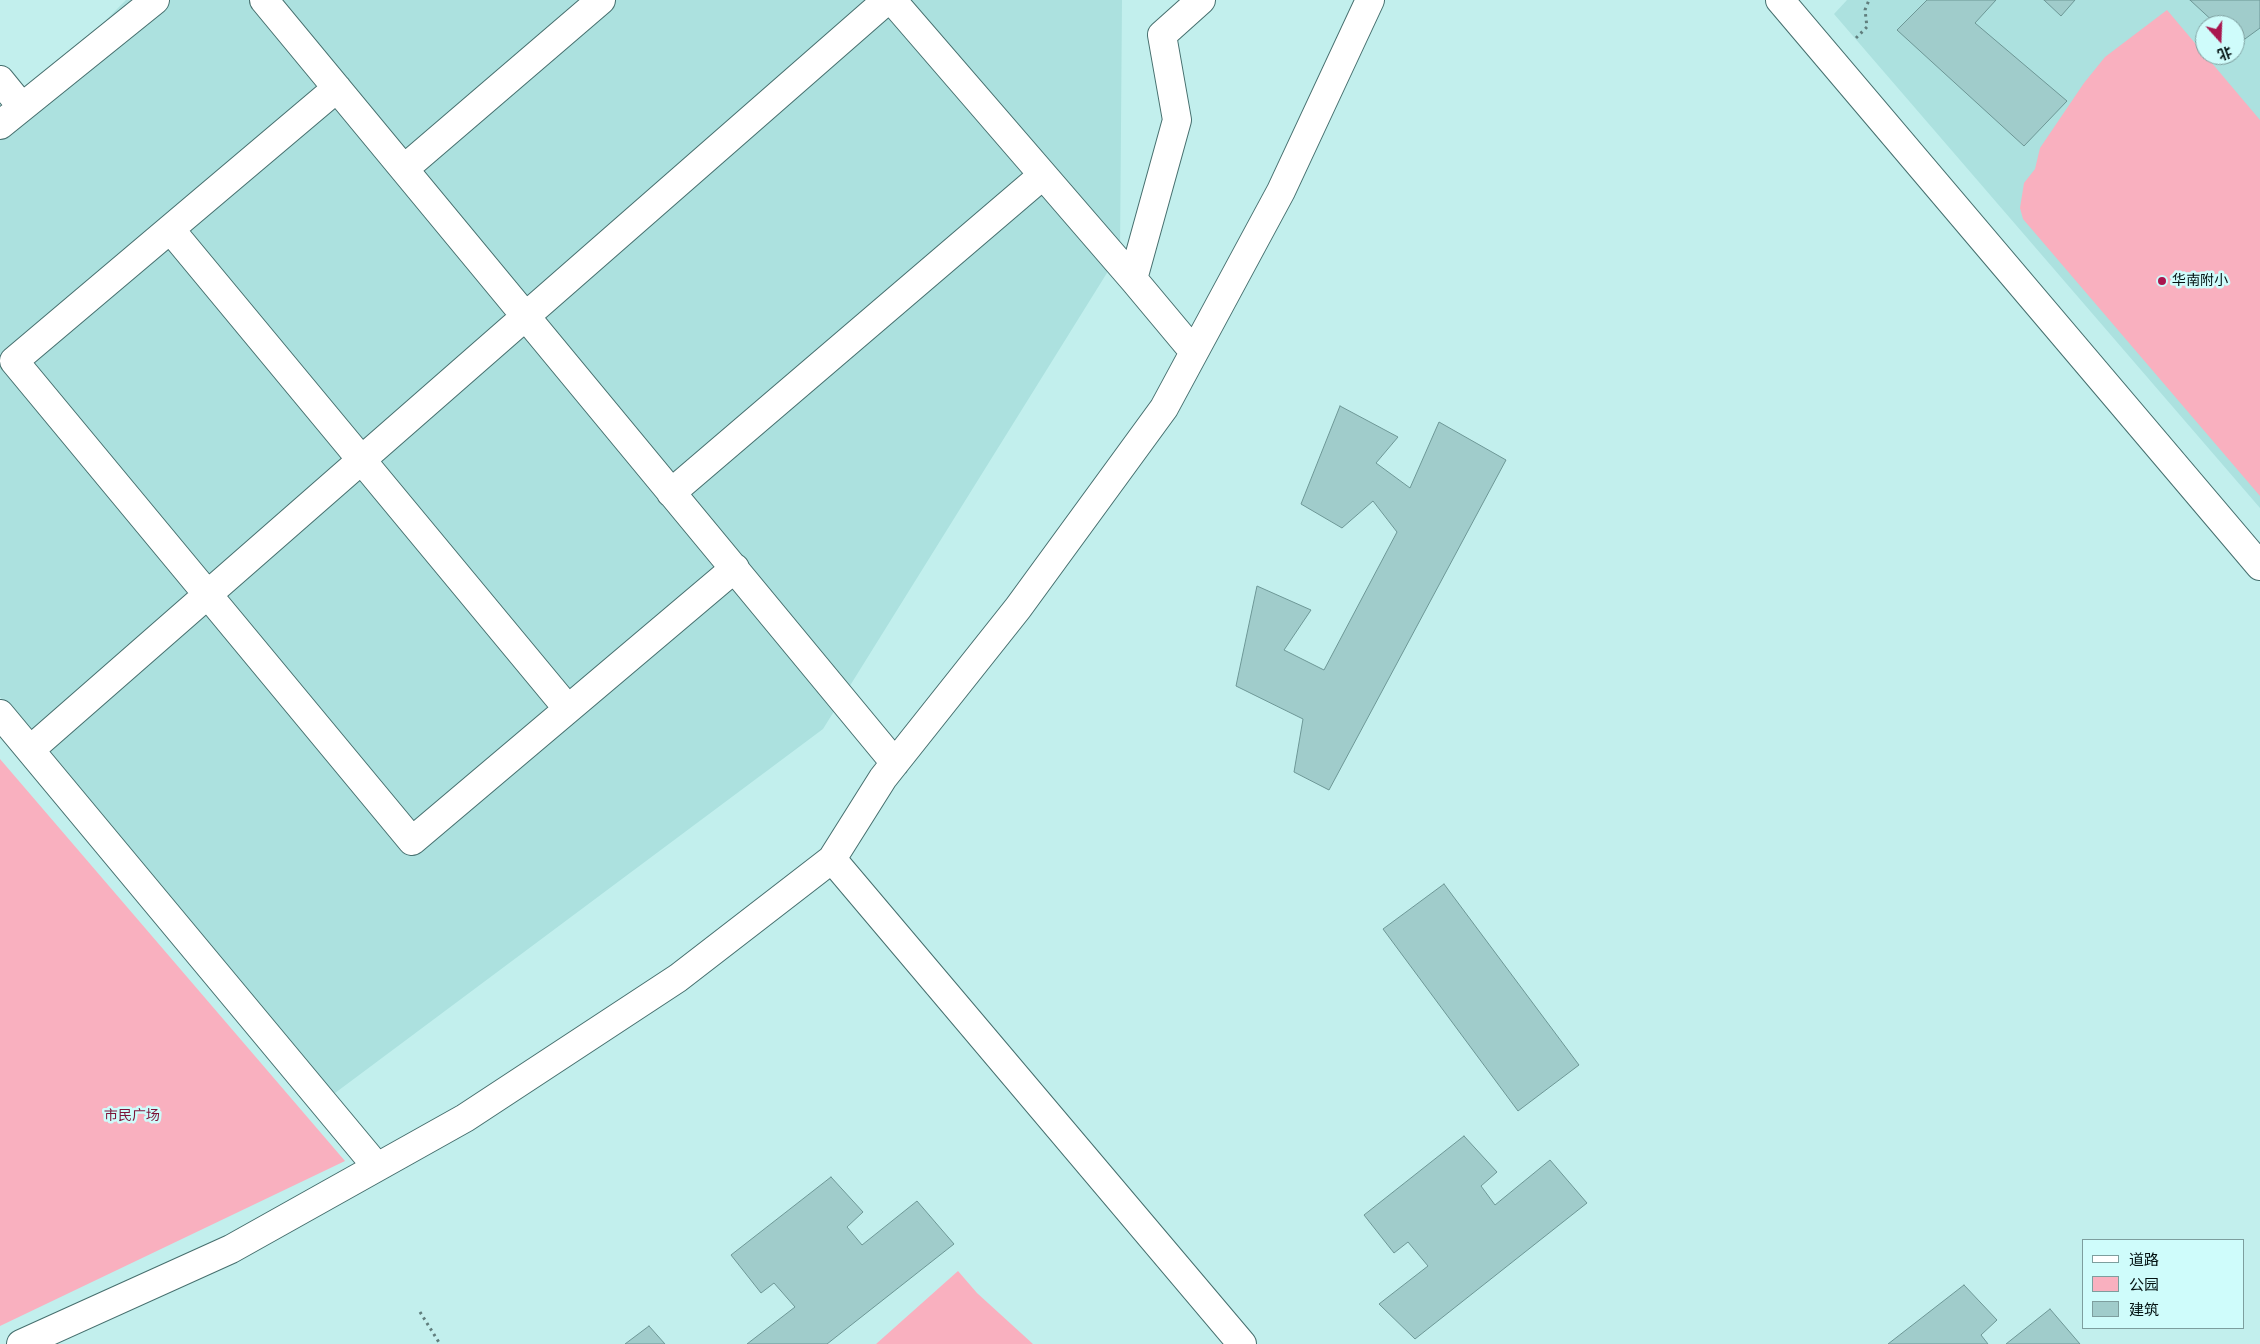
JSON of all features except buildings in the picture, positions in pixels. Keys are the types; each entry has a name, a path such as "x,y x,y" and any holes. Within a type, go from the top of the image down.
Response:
{"street":[{"path":"0,125 155,0"},
{"path":"264,0 895,762"},
{"path":"404,169 601,0"},
{"path":"30,750 887,0"},
{"path":"892,0 1194,352"},
{"path":"1133,279 1177,120 1162,35 1201,0"},
{"path":"21,1344 231,1249 465,1118 678,978 832,859 883,778 1018,608 1164,408 1281,191 1370,0"},
{"path":"1780,0 2260,566"},
{"path":"0,80 22,107"},
{"path":"337,88 14,361 412,841 734,568"},
{"path":"671,493 1043,175"},
{"path":"170,229 568,709"},
{"path":"0,714 377,1167"},
{"path":"832,859 1242,1344"}],"path":[{"path":"1832,60 1868,27 1865,10 1869,0"},
{"path":"420,1312 440,1344"}],"shaded area":[{"path":"126,0 1122,0 1120,252 823,729 331,1096 0,697 0,126"},
{"name":"华南附小","path":"1847,0 2260,0 2260,508 1834,14"}],"green space":[{"name":"华南附小","path":"2167,10 2195,43 2195,65 2214,65 2260,120 2260,496 2023,219 2020,208 2024,183 2035,169 2040,148 2084,83 2105,57"},
{"name":"市民广场","path":"0,759 345,1161 0,1326"},
{"path":"958,1271 977,1293 1033,1344 876,1344"}],"place":[{"name":"华南附小","path":"2162,281"}]}
